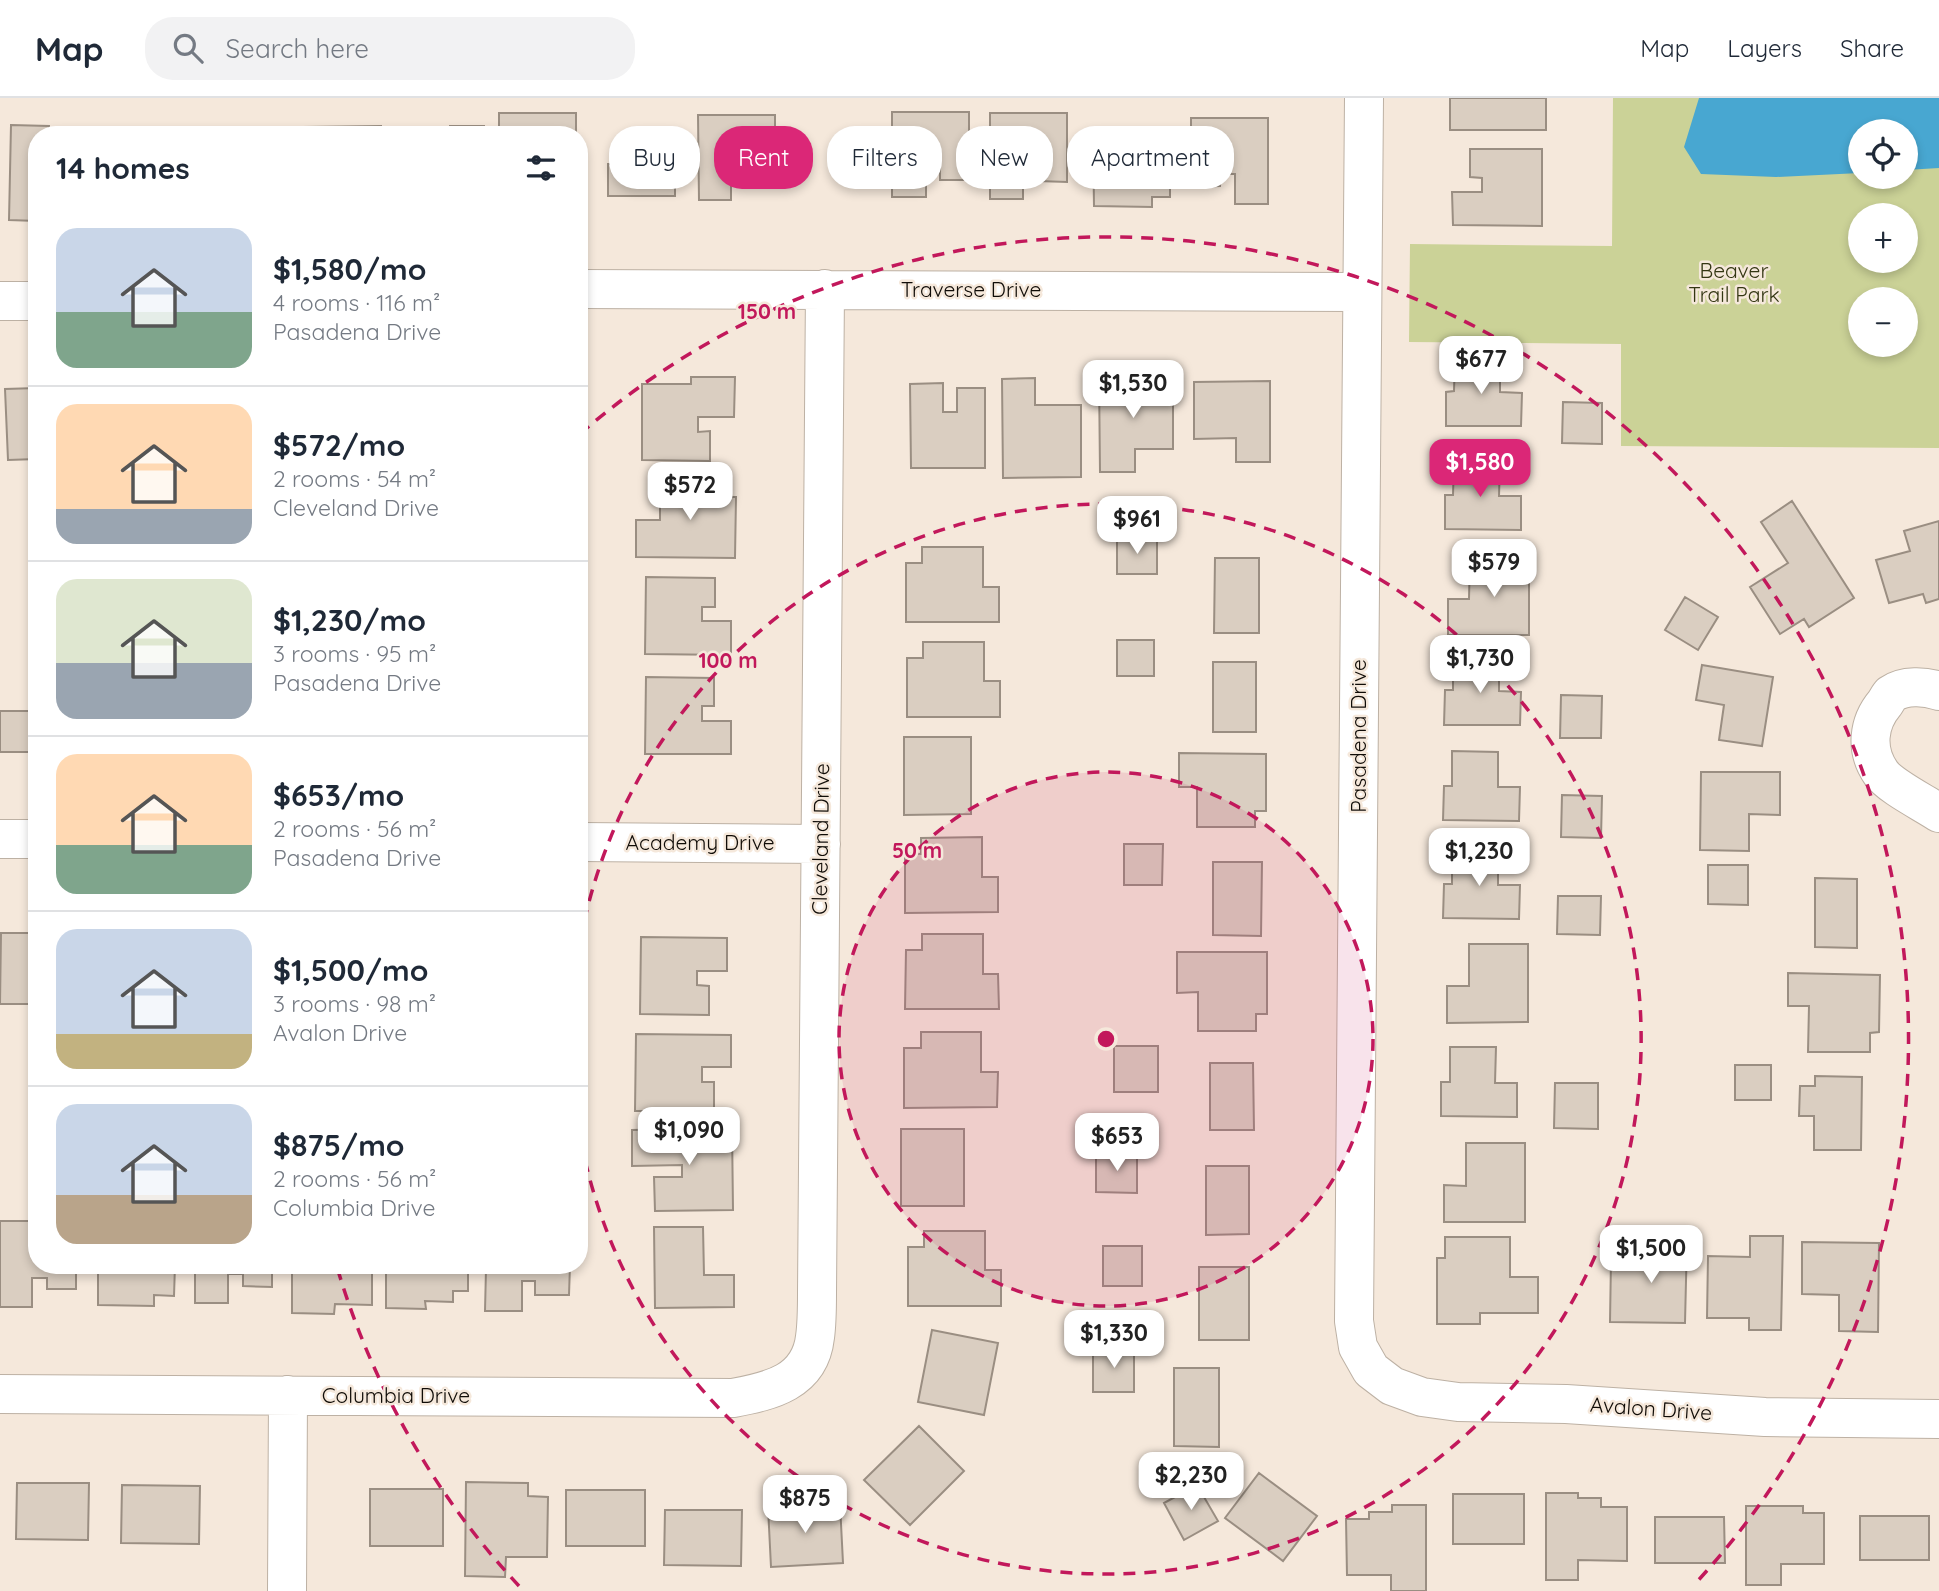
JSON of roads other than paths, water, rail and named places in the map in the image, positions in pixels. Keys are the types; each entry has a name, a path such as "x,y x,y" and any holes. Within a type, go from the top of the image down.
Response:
{"street":[{"name":"Pasadena Drive","path":"1364,98 1354,1321 1358,1347 1371,1370"},
{"name":"Traverse Drive","path":"588,289 1362,292"},
{"name":"Cleveland Drive","path":"790,1381 804,1368 815,1339 817,1293 825,289"},
{"path":"0,301 28,301"},
{"path":"1939,691 1912,687 1892,694 1876,713 1869,738 1873,757 1882,775 1939,813"},
{"path":"0,839 28,839"},
{"name":"Academy Drive","path":"588,842 821,844"},
{"name":"Avalon Drive","path":"1371,1370 1392,1386 1422,1397 1458,1402 1566,1404 1765,1417 1939,1419"},
{"name":"Columbia Drive","path":"0,1394 733,1398 762,1393 790,1381"},
{"path":"287,1591 288,1395"}],"water":[{"path":"1699,98 1939,98 1939,168 1918,169 1918,119 1848,119 1848,174 1776,177 1701,174 1684,147"}],"park label":[{"name":"Beaver Trail Park","path":"1734,283"}]}
